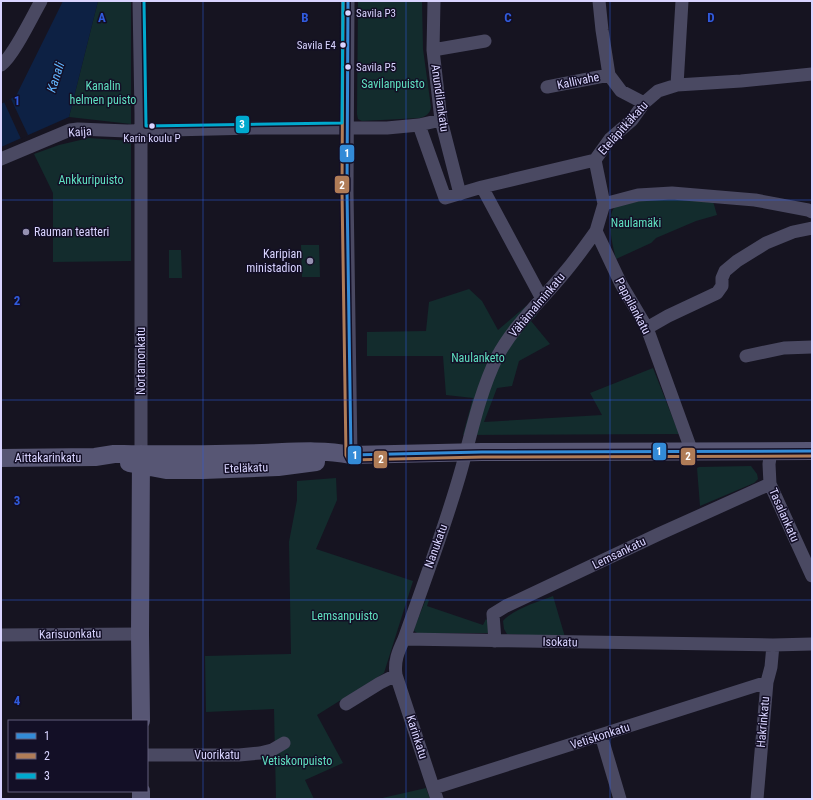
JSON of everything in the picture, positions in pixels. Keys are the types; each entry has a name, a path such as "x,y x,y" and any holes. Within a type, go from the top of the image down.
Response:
{"main road":[{"name":"Eteläkatu","path":"141,460 202,455 315,452 350,455 689,444 771,451 812,451"},
{"name":"Aittakarinkatu","path":"1,458 95,457 114,454 141,460"},
{"name":"Nortamonkatu","path":"141,460 141,720"}],"street":[{"path":"3,63 20,39 41,1"},
{"name":"Nortamonkatu","path":"138,1 141,131 141,460"},
{"path":"348,1 347,128 350,455"},
{"name":"Anundilankatu","path":"434,1 433,50 441,120 460,194"},
{"path":"599,1 609,75 621,91 644,103"},
{"path":"677,85 682,1"},
{"path":"433,50 485,41"},
{"name":"Eteläpitkäkatu","path":"482,187 595,160 610,139 632,120 644,103 658,91 677,85 741,81 812,74"},
{"name":"Kallivahe","path":"547,87 609,75"},
{"name":"Kaija","path":"1,159 70,130 141,131 335,127 387,128 419,125 441,120"},
{"name":"Anundilankatu","path":"419,125 445,198 482,187"},
{"path":"595,160 604,204 596,231"},
{"path":"482,187 542,297"},
{"path":"604,204 638,195 672,192 755,200 812,212"},
{"path":"646,328 718,293 722,286 722,278 725,271 737,261 766,243 793,232 812,228"},
{"name":"Vähämalminkatu","path":"465,452 482,396 497,357 508,338 565,272 596,231"},
{"name":"Pappilankatu","path":"596,231 621,284 646,328 689,444"},
{"path":"746,356 784,348 812,347"},
{"name":"Tasalankatu","path":"771,451 769,469 770,484 812,576"},
{"name":"Nanukatu","path":"404,639 463,466 465,452"},
{"name":"Lemsankatu","path":"495,641 492,614 499,610 659,534 770,484"},
{"name":"Karisuonkatu","path":"1,635 140,634"},
{"path":"346,704 396,675 396,657 404,639"},
{"name":"Isokatu","path":"404,639 774,645 812,644"},
{"name":"Hakrinkatu","path":"757,799 766,682 771,667 774,645"},
{"name":"Karinkatu","path":"396,675 435,794"},
{"name":"Vetiskonkatu","path":"435,794 601,736 766,682"},
{"path":"601,736 620,799"},
{"name":"Vuorikatu","path":"148,755 239,755 272,750 284,743"}],"green space":[{"name":"Kanalin helmen puisto","path":"98,1 131,1 131,124 69,117"},
{"name":"Savilanpuisto","path":"358,1 422,1 423,49 431,107 429,113 426,115 420,118 362,121 358,119"},
{"name":"Ankkuripuisto","path":"89,138 131,141 131,261 53,262 53,193 34,154 59,145"},
{"name":"Naulamäki","path":"712,198 717,215 696,221 656,238 651,243 616,259 610,225 612,212 615,207 626,201"},
{"name":"Karipian ministadion","path":"301,245 319,245 320,277 302,277"},
{"path":"169,250 181,250 182,278 169,278"},
{"name":"Naulanketo","path":"469,289 482,301 498,330 526,306 537,315 531,321 550,344 519,361 512,386 497,388 484,422 602,415 590,393 653,368 679,434 463,435 473,398 446,395 443,356 367,356 367,332 426,331 429,302"},
{"path":"751,466 757,474 758,479 754,483 700,506 697,468"},
{"name":"Lemsanpuisto","path":"336,478 337,500 316,549 413,581 384,673 317,715 343,763 305,780 314,799 276,799 274,709 206,712 205,656 291,654 289,542 297,500 297,481"},
{"path":"553,596 565,637 507,634 504,629 503,621 507,617 526,606"},
{"path":"426,599 429,600 427,606 483,625 486,619 489,622 488,633 417,633 414,631 415,626"},
{"path":"426,788 430,799 378,799"}],"water":[{"name":"Kanali","path":"63,1 98,1 69,117 1,147 1,104 16,96"}],"pier":[{"path":"11,99 28,135 21,139 4,102"}],"transit line":[{"name":"3","path":"144,1 146,126 342,123 343,1"},
{"name":"2","path":"343,1 342,191 346,455 348,459 812,456"},
{"name":"1","path":"348,1 347,191 351,455 482,452 812,451"}],"place":[{"name":"Savila P3","path":"348,13"},
{"name":"Savila E4","path":"343,45"},
{"name":"Savila P5","path":"348,67"},
{"name":"Karin koulu P","path":"152,126"},
{"name":"Rauman teatteri","path":"26,232"},
{"name":"Karipian ministadion","path":"310,261"}],"park label":[{"name":"Vetiskonpuisto","path":"297,761"}]}
